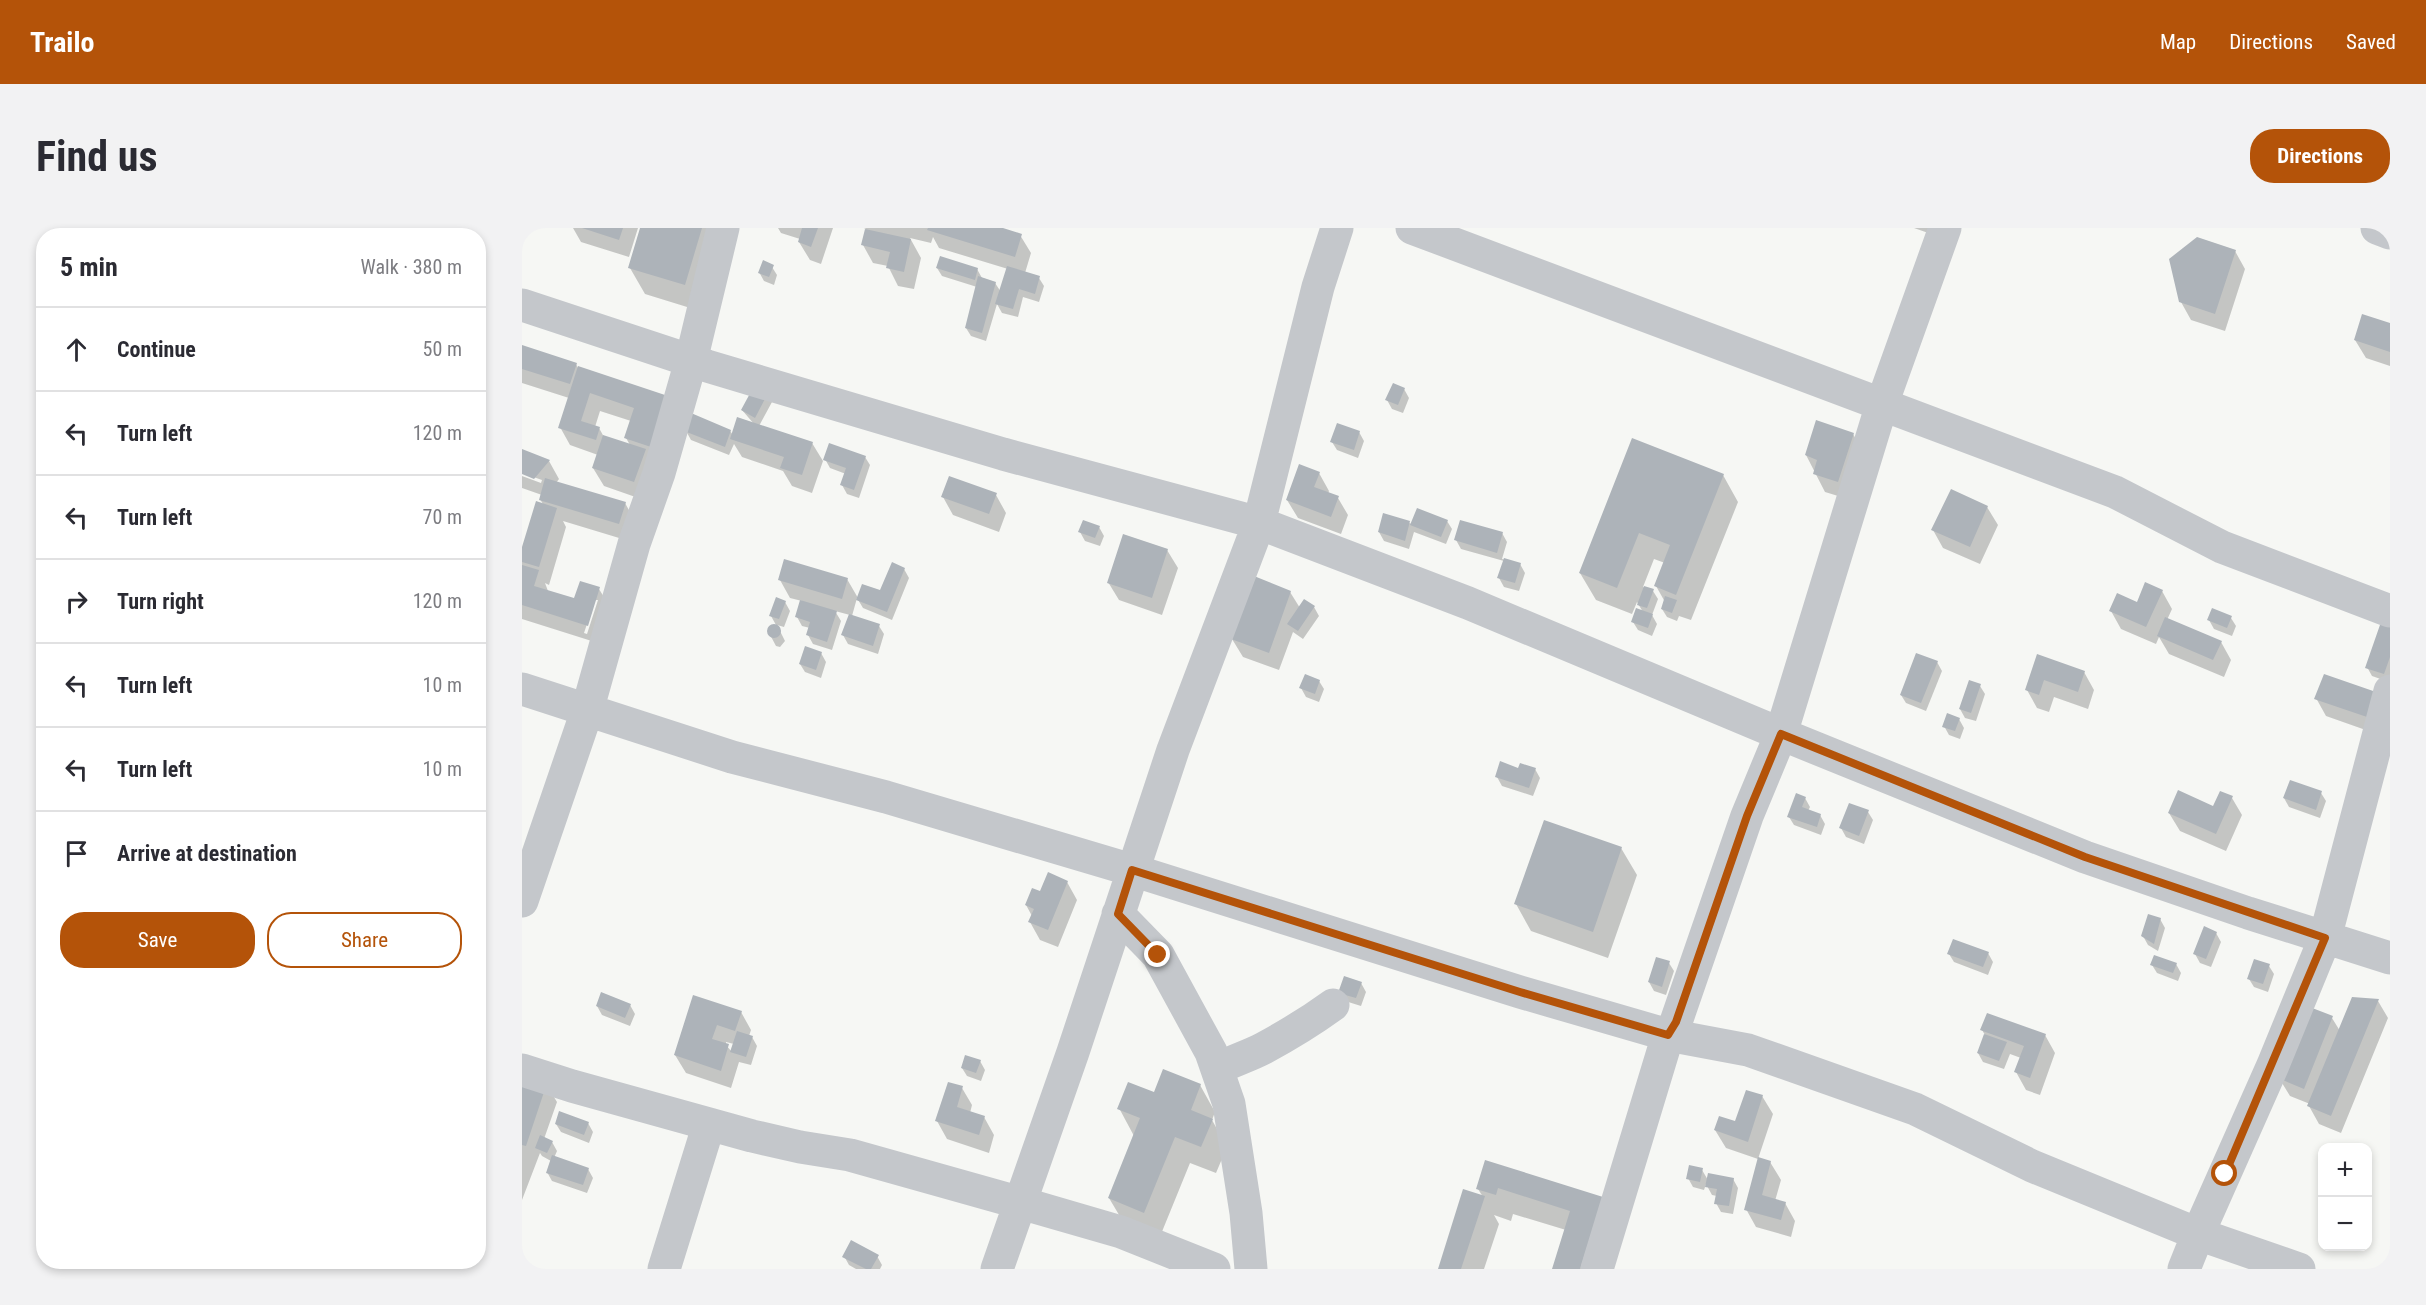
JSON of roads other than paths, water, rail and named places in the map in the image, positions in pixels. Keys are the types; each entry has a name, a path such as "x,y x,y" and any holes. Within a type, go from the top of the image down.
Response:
{"street":[{"path":"522,901 587,711 634,544 691,361 723,228"},
{"path":"997,1269 1022,1203 1173,750 1259,523 1318,287 1337,228"},
{"path":"1412,228 2115,492 2222,547 2390,611"},
{"path":"1597,1269 1668,1035 1676,1022 1747,816 1781,734 1882,404 1946,228"},
{"path":"2377,228 2390,233"},
{"path":"522,305 691,361 1003,454 1259,523 1468,603 1781,734 2085,857 2390,958"},
{"path":"522,689 732,757 886,797 1132,870 1520,992 1668,1035 1748,1050 1915,1109 2032,1166 2198,1234 2299,1269"},
{"path":"2184,1269 2273,1065 2325,938 2390,691"},
{"path":"1118,914 1158,955 1217,1069 1229,1104 1236,1145 1251,1269"},
{"path":"1217,1069 1236,1058 1262,1049 1313,1020 1333,1005"},
{"path":"522,1070 709,1124 800,1148 850,1155 1022,1203 1121,1232 1214,1269"},
{"path":"664,1269 709,1124"}]}
